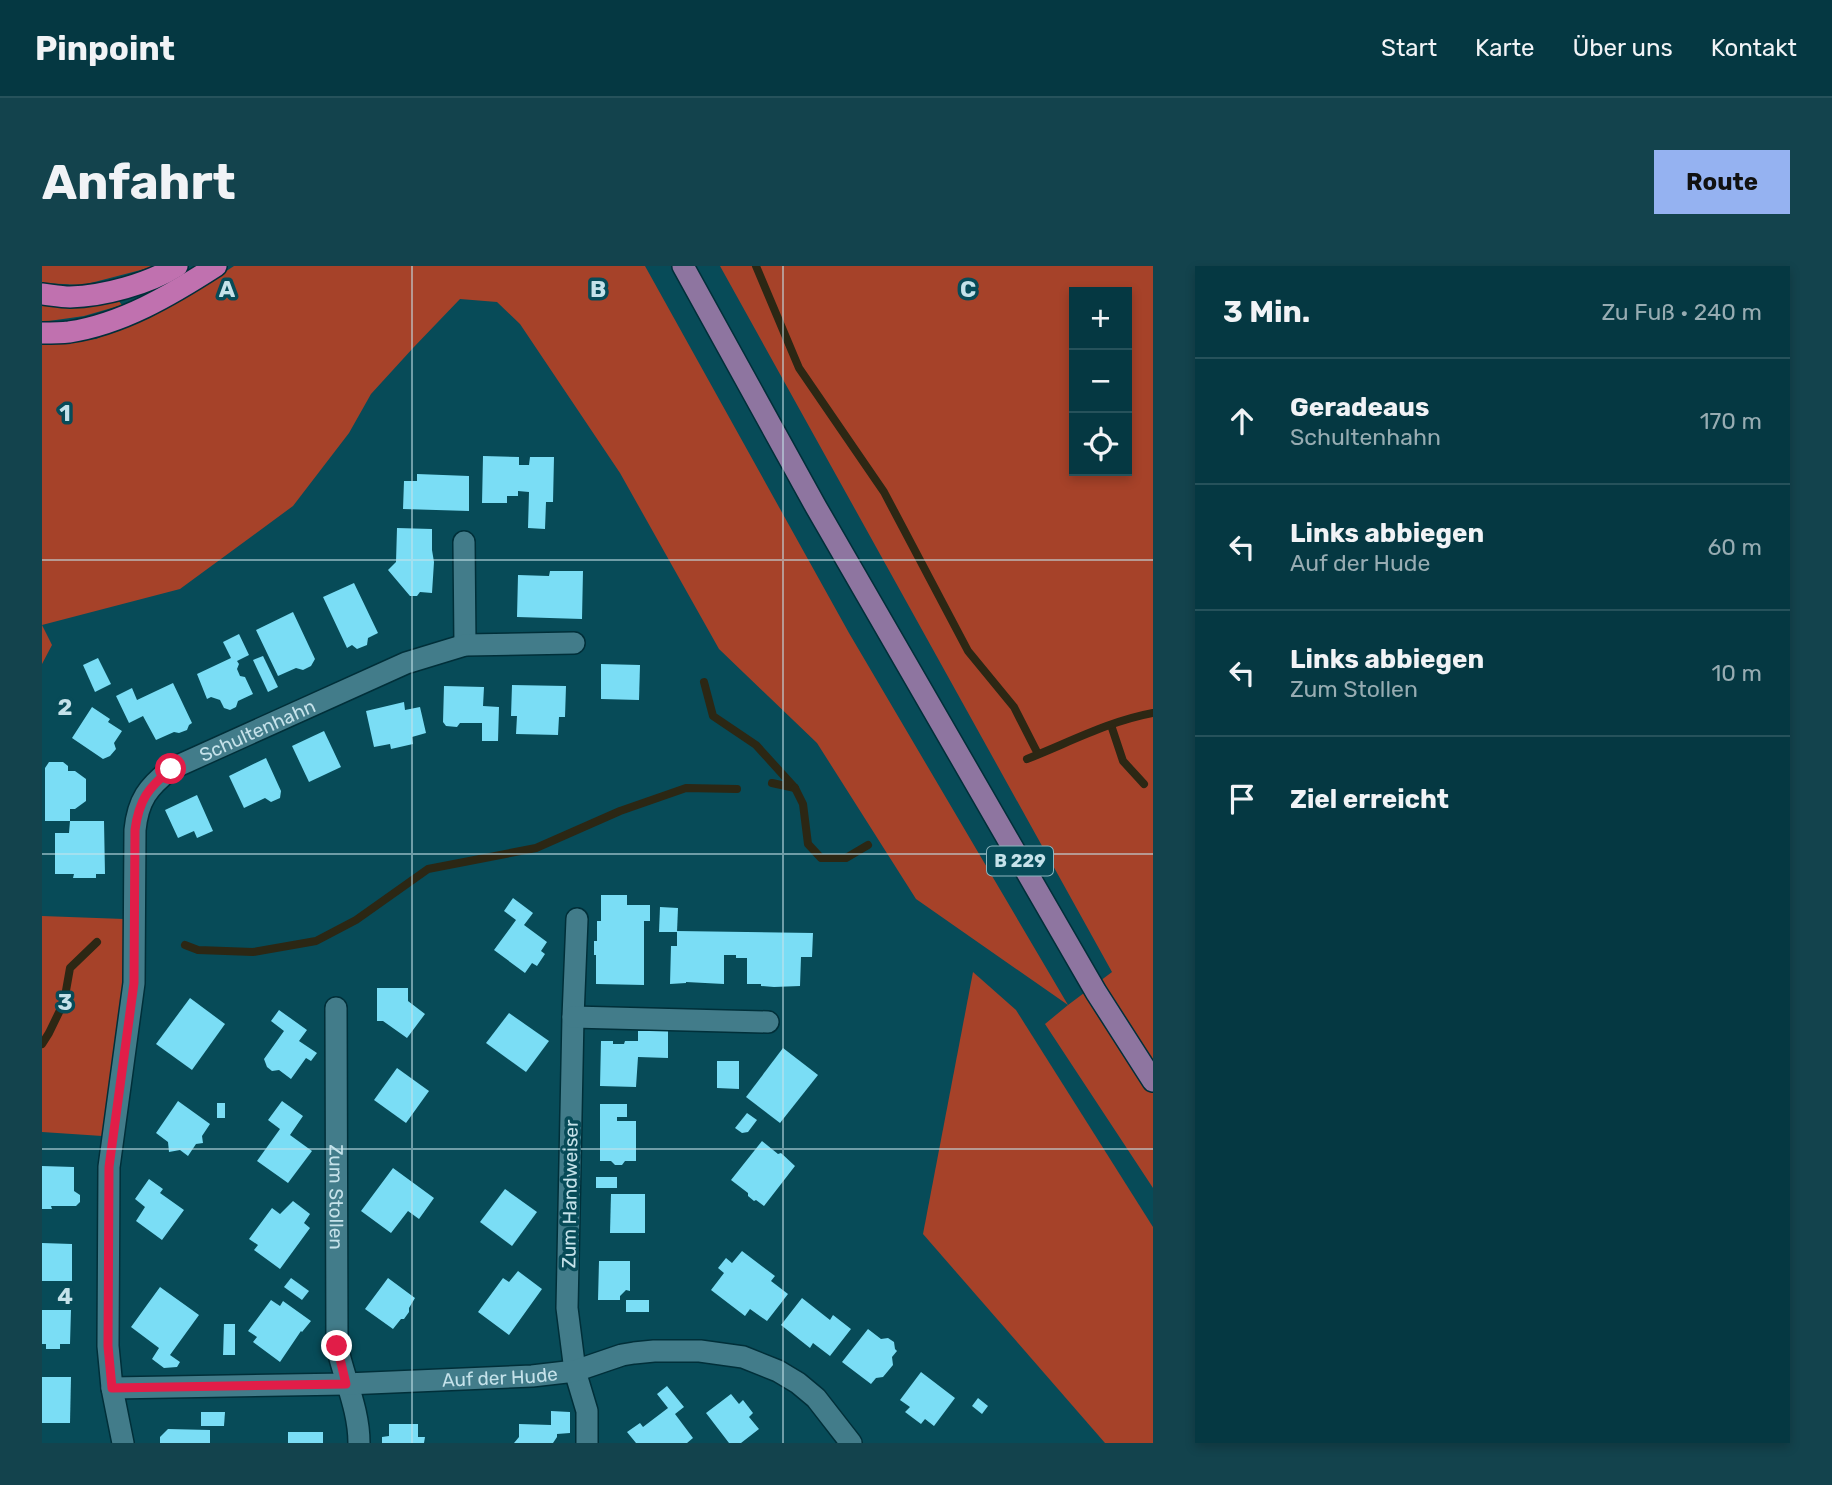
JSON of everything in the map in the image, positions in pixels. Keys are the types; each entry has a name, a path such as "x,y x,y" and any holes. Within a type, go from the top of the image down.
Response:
{"highway":[{"path":"42,294 68,297 129,287 177,266"},
{"path":"42,333 68,332 96,326 134,312 177,291 216,266"}],"main road":[{"name":"B 229","path":"682,266 823,519 1075,956 1153,1081"}],"street":[{"path":"464,542 465,645"},
{"name":"Schultenhahn","path":"123,1443 112,1388 108,1346 109,1167 134,983 135,830 137,814 145,794 171,769 406,663 465,645 574,643"},
{"name":"Zum Handweiser","path":"577,919 567,1308 575,1371 587,1411 587,1443"},
{"name":"Zum Stollen","path":"336,1008 337,1346 357,1416 359,1443"},
{"path":"573,1017 768,1022"},
{"name":"Auf der Hude","path":"112,1388 346,1384 532,1376 575,1371 622,1355 654,1350 700,1351 743,1357 778,1371 798,1383 816,1398 851,1443"}],"shaded area":[{"path":"42,266 156,266 83,285 42,283"},
{"path":"234,266 645,266 849,633 1068,1005 916,899 817,743 719,649 620,473 520,324 497,302 460,299 371,394 349,433 293,506 180,589 42,625 42,343 96,339 185,298"},
{"path":"720,266 1153,266 1153,1188 1045,1024 1112,972"},
{"path":"118,300 122,305 84,316 42,322 42,304 90,305"},
{"path":"42,625 52,645 42,664"},
{"path":"42,916 124,919 123,991 102,1136 42,1132"},
{"path":"973,972 1016,1010 1153,1227 1153,1443 1105,1443 923,1234"}],"building":[{"path":"483,456 519,457 519,465 529,465 530,457 554,457 553,502 546,502 545,529 528,528 529,492 518,491 518,496 507,496 507,503 482,503"},
{"path":"417,474 469,476 469,511 403,509 404,481 417,481"},
{"path":"397,528 432,529 432,593 420,592 417,596 410,596 388,570 396,562"},
{"path":"550,571 583,571 582,619 517,617 518,575 549,576"},
{"path":"354,583 378,633 368,638 367,645 357,649 352,645 347,648 323,597"},
{"path":"293,612 315,659 311,666 303,670 296,668 278,676 256,630"},
{"path":"239,634 249,655 237,661 237,669 240,676 245,677 253,694 238,701 236,707 230,710 224,708 220,700 211,697 207,699 197,674 231,658 223,642"},
{"path":"263,656 278,687 268,692 253,660"},
{"path":"98,658 111,684 95,692 83,665"},
{"path":"601,664 640,665 639,700 601,699"},
{"path":"173,683 192,723 187,730 156,740 143,716 129,723 116,696 132,688 137,700"},
{"path":"512,685 566,686 565,717 559,717 558,735 516,734 517,716 511,716"},
{"path":"444,686 484,687 483,706 499,707 498,741 482,741 482,723 446,726 443,722"},
{"path":"404,702 405,710 420,707 426,733 412,737 413,744 391,749 390,744 374,747 366,711"},
{"path":"92,707 122,731 114,743 116,749 103,759 72,738"},
{"path":"324,731 341,767 309,782 292,746"},
{"path":"266,758 281,791 280,798 271,802 265,798 244,808 229,776"},
{"path":"49,762 63,762 68,766 68,771 75,771 86,779 86,801 75,809 70,809 70,821 45,821 45,768"},
{"path":"197,795 213,831 197,838 194,831 178,838 165,810"},
{"path":"70,821 104,821 105,874 96,874 96,878 73,878 74,874 55,874 55,833 69,833"},
{"path":"601,895 627,895 627,905 650,905 650,921 644,921 644,985 596,984 594,941 597,941 597,921 601,921"},
{"path":"513,898 533,913 524,925 547,942 541,951 545,954 537,966 532,963 525,973 494,950 516,920 504,911"},
{"path":"660,907 678,908 677,932 659,932"},
{"path":"677,931 813,933 812,957 801,957 800,986 747,984 747,958 736,958 736,955 724,955 724,984 670,984 671,946 677,946"},
{"path":"377,988 408,988 408,1001 425,1014 407,1038 383,1021 377,1021"},
{"path":"190,998 225,1024 192,1070 156,1044"},
{"path":"279,1010 307,1030 299,1041 317,1053 311,1061 306,1058 291,1079 279,1070 272,1071 264,1059 284,1031 271,1021"},
{"path":"509,1013 549,1041 526,1072 486,1043"},
{"path":"638,1031 668,1031 668,1058 638,1057 636,1087 600,1086 601,1041 624,1044 625,1041 638,1041"},
{"path":"783,1048 818,1075 780,1123 746,1097"},
{"path":"717,1061 739,1061 739,1089 717,1088"},
{"path":"397,1068 429,1091 406,1123 374,1100"},
{"path":"178,1101 210,1124 202,1136 203,1143 196,1144 188,1156 180,1150 169,1152 168,1142 156,1133"},
{"path":"282,1101 303,1116 290,1135 312,1151 288,1183 257,1161 280,1129 268,1120"},
{"path":"217,1103 225,1103 225,1118 217,1118"},
{"path":"600,1104 627,1104 627,1117 617,1117 617,1121 636,1121 636,1161 615,1165 611,1161 600,1161"},
{"path":"747,1113 757,1120 748,1132 742,1133 735,1128"},
{"path":"762,1141 795,1166 764,1206 754,1201 731,1180"},
{"path":"42,1166 74,1167 74,1191 80,1195 80,1202 76,1206 51,1206 52,1209 42,1209"},
{"path":"393,1168 434,1198 419,1219 408,1211 391,1233 361,1211"},
{"path":"596,1177 617,1177 617,1188 596,1188"},
{"path":"149,1179 163,1189 160,1193 184,1210 162,1240 136,1221 145,1207 135,1199"},
{"path":"505,1189 537,1212 512,1246 480,1222"},
{"path":"611,1194 645,1194 645,1233 610,1233"},
{"path":"293,1201 310,1214 304,1223 310,1228 280,1269 254,1250 258,1245 249,1239 272,1208 280,1214"},
{"path":"42,1243 72,1244 72,1281 42,1281"},
{"path":"742,1251 775,1276 771,1281 788,1294 767,1321 750,1309 745,1316 711,1290 724,1273 718,1268 726,1258 732,1263"},
{"path":"599,1261 630,1261 630,1291 626,1290 620,1300 598,1300"},
{"path":"518,1271 542,1289 509,1335 478,1312 503,1278 509,1282"},
{"path":"291,1278 309,1291 302,1300 284,1287"},
{"path":"388,1278 415,1298 409,1312 393,1329 365,1309"},
{"path":"160,1287 199,1315 170,1355 180,1362 177,1367 164,1368 152,1359 159,1348 131,1327"},
{"path":"802,1298 830,1320 833,1315 851,1329 830,1356 813,1343 810,1348 781,1325"},
{"path":"271,1300 280,1306 283,1301 311,1321 280,1362 253,1342 257,1337 248,1331"},
{"path":"626,1300 649,1300 649,1312 626,1312"},
{"path":"42,1310 71,1310 70,1344 60,1344 60,1349 46,1349 46,1344 42,1344"},
{"path":"224,1324 235,1324 235,1355 223,1355"},
{"path":"868,1329 881,1339 888,1338 894,1342 897,1351 892,1357 893,1365 883,1377 876,1378 871,1384 842,1362"},
{"path":"921,1372 955,1398 934,1426 925,1419 921,1424 905,1412 910,1407 900,1400"},
{"path":"42,1377 71,1377 70,1423 42,1423"},
{"path":"667,1386 684,1407 675,1414 693,1438 687,1443 636,1443 627,1432 640,1423 643,1427 668,1408 657,1394"},
{"path":"731,1394 739,1404 743,1400 753,1413 749,1417 759,1429 741,1443 729,1443 706,1413"},
{"path":"978,1398 988,1406 982,1414 972,1406"},
{"path":"551,1411 570,1412 570,1433 557,1434 553,1443 514,1443 519,1437 519,1424 551,1425"},
{"path":"201,1412 225,1412 224,1426 201,1426"},
{"path":"389,1424 418,1424 418,1437 425,1437 424,1443 382,1443 382,1437 389,1436"},
{"path":"168,1429 210,1430 210,1443 160,1443 160,1437"},
{"path":"288,1432 323,1432 323,1443 288,1443"}],"waterway":[{"path":"756,266 799,368 884,492 968,651 1014,707 1038,754"},
{"path":"704,682 713,716 756,745 795,788 772,783"},
{"path":"1027,759 1105,727 1153,713"},
{"path":"1111,725 1123,761 1144,784"},
{"path":"185,945 198,950 253,952 316,941 356,920 428,869 536,848 620,811 686,788 737,789"},
{"path":"795,788 803,804 808,844 821,858 846,858 868,845"},
{"path":"42,1044 64,1002 70,968 97,942"}],"route":[{"path":"171,769 145,794 137,814 135,830 134,983 109,1167 108,1346 112,1388 346,1384 337,1346"}]}
